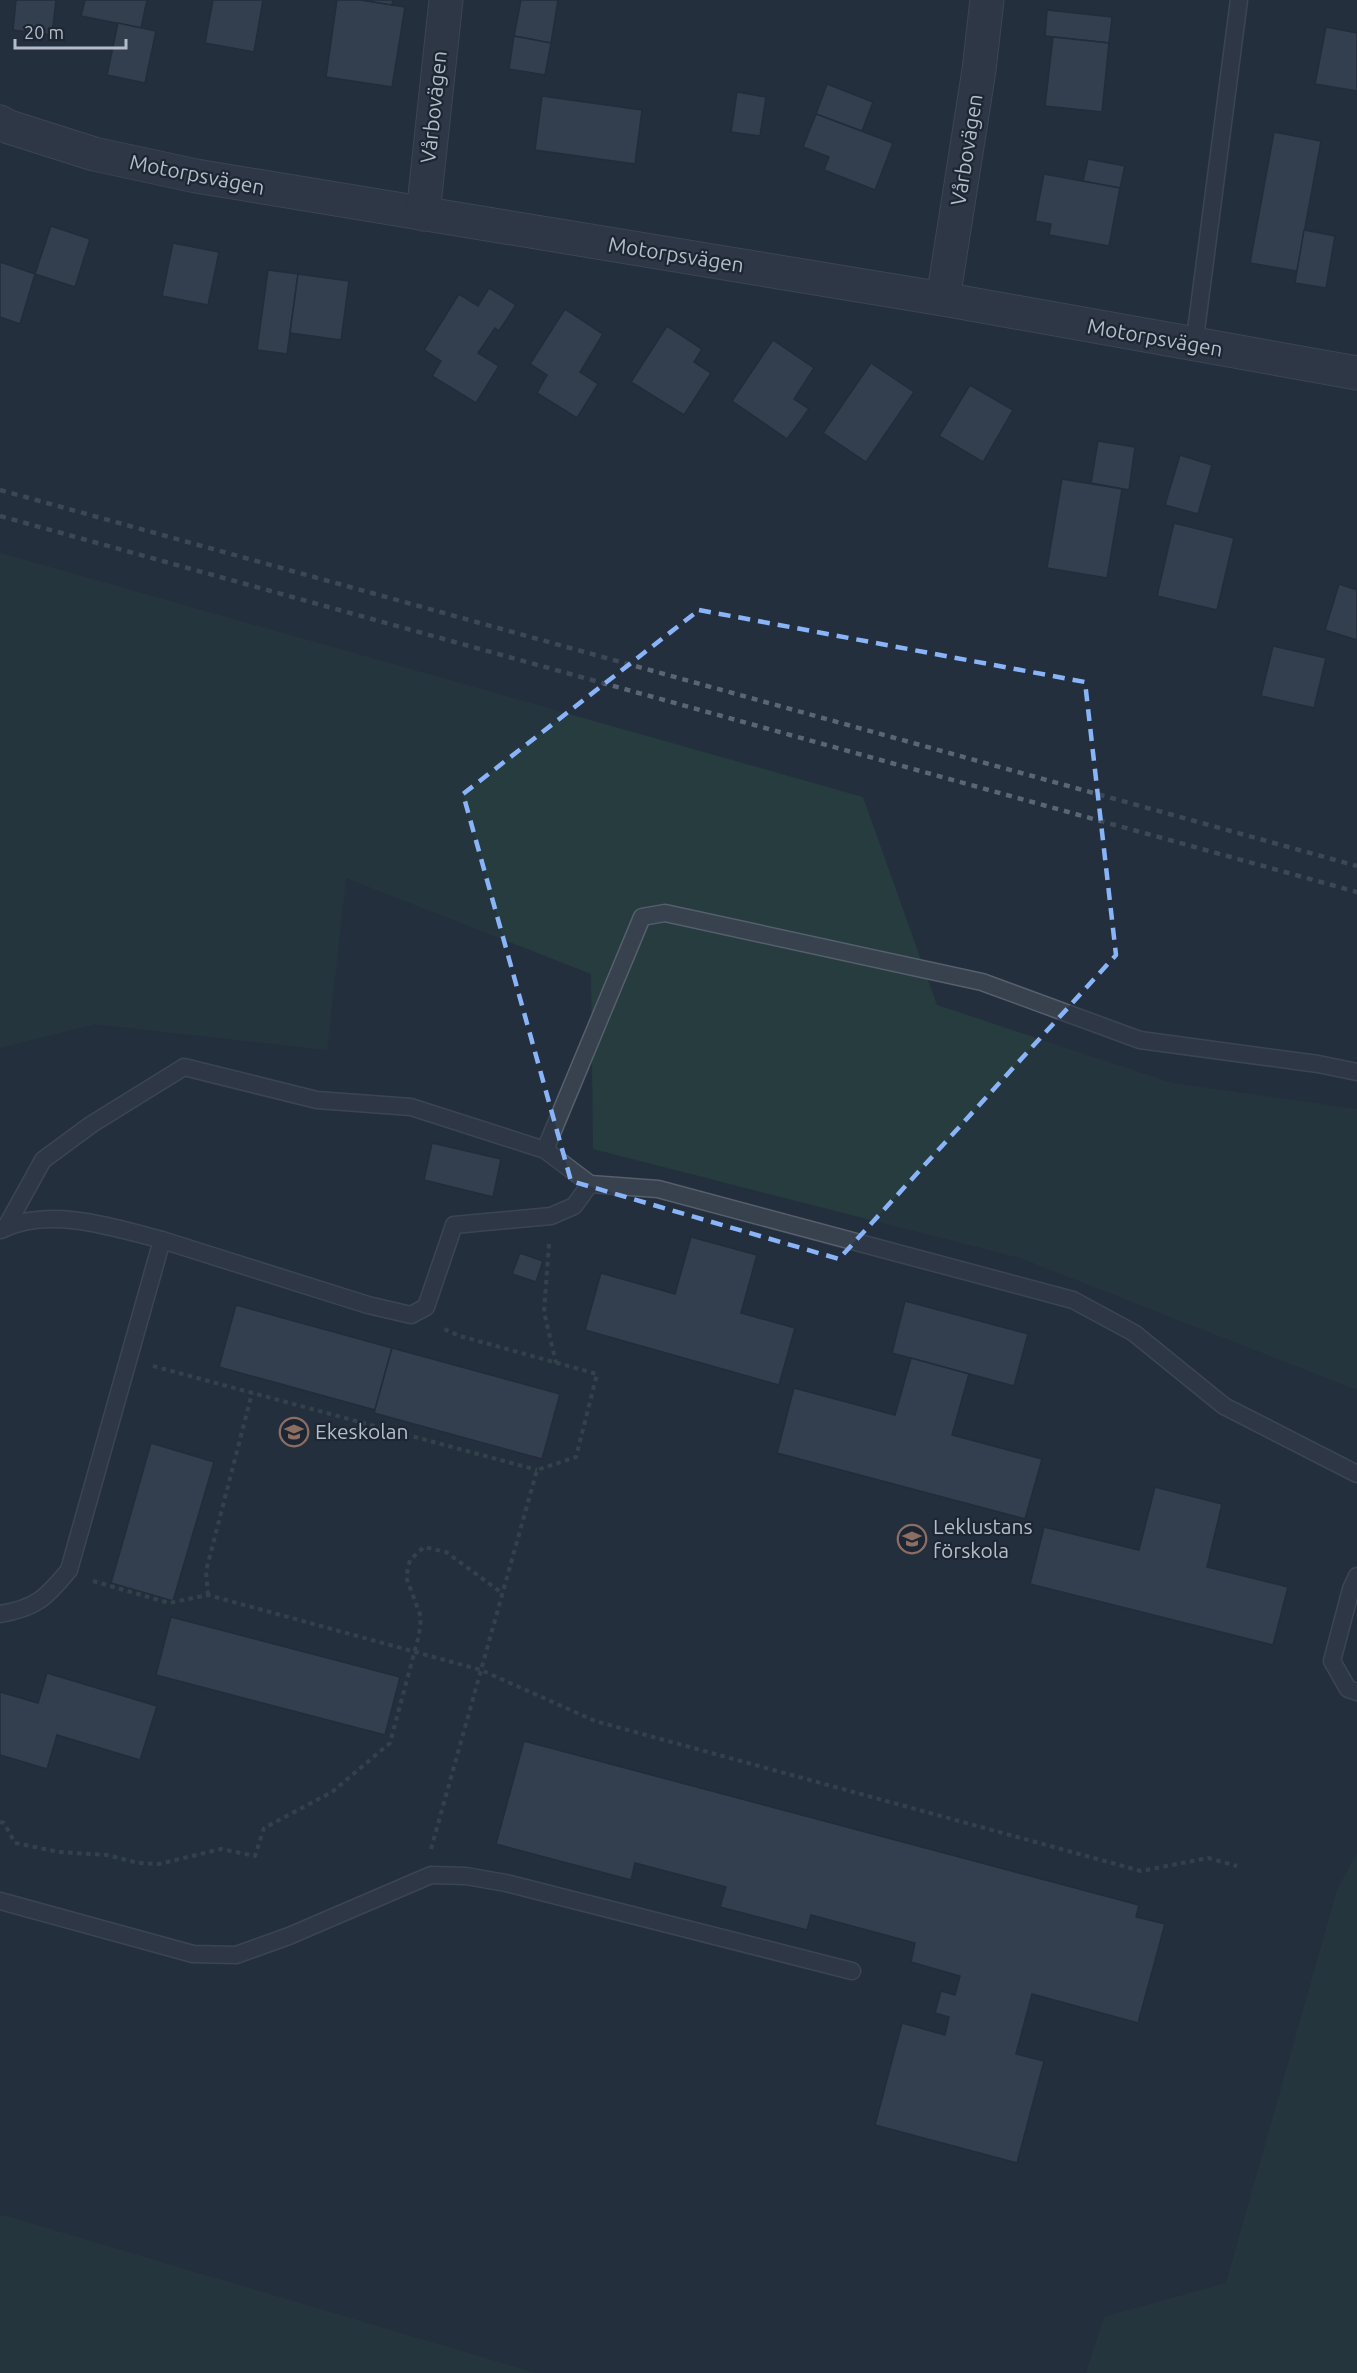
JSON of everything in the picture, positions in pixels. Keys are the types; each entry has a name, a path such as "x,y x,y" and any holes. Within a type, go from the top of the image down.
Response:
{"street":[{"name":"Vårbovägen","path":"423,214 446,0"},
{"name":"Vårbovägen","path":"943,299 979,70 987,0"},
{"name":"Motorpsvägen","path":"0,122 9,127 94,154 184,174 943,299 1357,373"}],"lane":[{"path":"1194,345 1239,0"},
{"path":"544,1150 642,917 665,913 982,982 1140,1040 1318,1064 1357,1072"},
{"path":"3,1229 43,1160 92,1124 184,1067 318,1100 411,1107 544,1150 590,1184 658,1189 1073,1300 1134,1333 1224,1406 1357,1474"},
{"path":"3,1229 43,1218 106,1226 162,1240 368,1305 411,1315 426,1307 454,1225 551,1216 574,1206 590,1184"},
{"path":"0,1614 24,1610 52,1592 66,1573 162,1240"},
{"path":"1357,1576 1351,1589 1332,1661 1348,1689 1357,1692"},
{"path":"0,1901 193,1954 236,1955 289,1936 431,1875 466,1876 506,1883 852,1971"}],"path":[{"path":"551,1216 544,1312 556,1363"},
{"path":"129,1360 537,1470 576,1456 597,1374 460,1336 411,1315"},
{"path":"208,1595 206,1571 252,1393"},
{"path":"422,1879 537,1470"},
{"path":"0,1822 4,1823 15,1843 59,1852 107,1855 138,1863 159,1864 221,1849 255,1856 264,1828 332,1792 390,1743 421,1617 406,1577 411,1560 424,1547 446,1552 502,1593"},
{"path":"66,1573 169,1603 208,1595 481,1670 595,1721 1141,1871 1208,1858 1238,1866"}],"highlighted area":[{"path":"699,610 1085,682 1116,955 839,1259 571,1181 463,794"}],"green space":[{"path":"0,553 863,797 937,1005 1172,1083 1357,1109 1357,1390 1020,1258 593,1149 591,974 346,878 327,1050 94,1024 0,1048"},
{"path":"1357,1853 1357,2373 1086,2373 1104,2317 1226,2283 1337,1890"},
{"path":"0,2215 13,2218 535,2373 0,2373"}],"building":[{"path":"16,0 56,0 52,35 13,30"},
{"path":"85,0 147,0 141,28 81,16"},
{"path":"213,0 263,0 254,52 205,43"},
{"path":"337,0 361,0 405,7 392,87 326,77"},
{"path":"361,0 393,0 392,5"},
{"path":"521,0 558,0 551,43 514,36"},
{"path":"1047,10 1112,17 1109,43 1045,36"},
{"path":"118,23 156,31 145,83 107,75"},
{"path":"1326,27 1357,33 1357,91 1315,84"},
{"path":"514,36 551,43 545,75 509,69"},
{"path":"1053,37 1109,43 1102,112 1045,106"},
{"path":"827,84 873,102 862,131 816,114"},
{"path":"737,92 766,97 760,136 731,132"},
{"path":"542,96 642,110 635,164 535,150"},
{"path":"816,114 893,143 875,190 824,170 829,157 803,147"},
{"path":"1274,132 1321,141 1297,271 1250,263"},
{"path":"1088,159 1125,166 1120,188 1083,181"},
{"path":"1044,174 1120,188 1109,246 1049,235 1051,224 1035,221"},
{"path":"51,226 90,239 75,287 35,274"},
{"path":"1304,230 1335,236 1326,288 1295,283"},
{"path":"173,243 219,252 208,305 162,296"},
{"path":"0,262 35,274 20,324 0,317"},
{"path":"268,270 298,274 287,354 257,350"},
{"path":"298,274 349,281 341,340 290,333"},
{"path":"489,288 516,305 499,331 495,328 478,353 499,366 476,403 432,376 441,361 424,350 459,294 478,306"},
{"path":"565,309 603,334 580,372 598,384 577,418 537,393 547,375 530,364"},
{"path":"667,326 702,349 694,362 711,373 684,415 631,382"},
{"path":"773,340 814,368 794,399 809,409 787,439 732,401"},
{"path":"871,363 914,392 866,462 823,433"},
{"path":"970,385 1013,410 983,462 939,436"},
{"path":"1098,441 1135,447 1129,490 1091,483"},
{"path":"1180,455 1212,465 1198,514 1165,505"},
{"path":"1062,479 1122,489 1107,578 1047,568"},
{"path":"1174,523 1234,538 1217,610 1157,596"},
{"path":"1339,584 1357,590 1357,640 1325,630"},
{"path":"1273,646 1326,658 1314,708 1261,696"},
{"path":"432,1143 501,1159 493,1197 424,1180"},
{"path":"691,1237 757,1255 741,1313 795,1328 779,1385 585,1330 601,1273 675,1294"},
{"path":"520,1253 543,1261 536,1282 512,1274"},
{"path":"905,1301 1028,1334 1014,1386 892,1353"},
{"path":"236,1305 392,1348 375,1410 219,1367"},
{"path":"392,1348 560,1394 542,1459 374,1413"},
{"path":"911,1358 969,1374 952,1435 1042,1459 1025,1519 777,1453 794,1388 895,1415"},
{"path":"151,1443 214,1462 173,1601 111,1583"},
{"path":"1155,1487 1222,1504 1207,1567 1288,1587 1273,1645 1030,1584 1044,1527 1139,1550"},
{"path":"171,1617 400,1677 385,1735 156,1675"},
{"path":"47,1673 157,1706 140,1760 57,1735 47,1769 0,1755 0,1692 38,1703"},
{"path":"524,1741 1139,1905 1136,1917 1165,1924 1138,2023 1032,1994 1016,2054 1044,2061 1017,2163 875,2125 902,2023 945,2035 949,2017 935,2013 941,1991 955,1995 960,1976 911,1962 915,1943 811,1915 807,1930 720,1907 726,1887 635,1863 631,1880 496,1844"}],"railway":[{"path":"0,490 1357,866"},
{"path":"0,516 1357,892"}],"place":[{"name":"Ekeskolan","path":"294,1432"},
{"name":"Leklustans förskola","path":"912,1539"}]}
